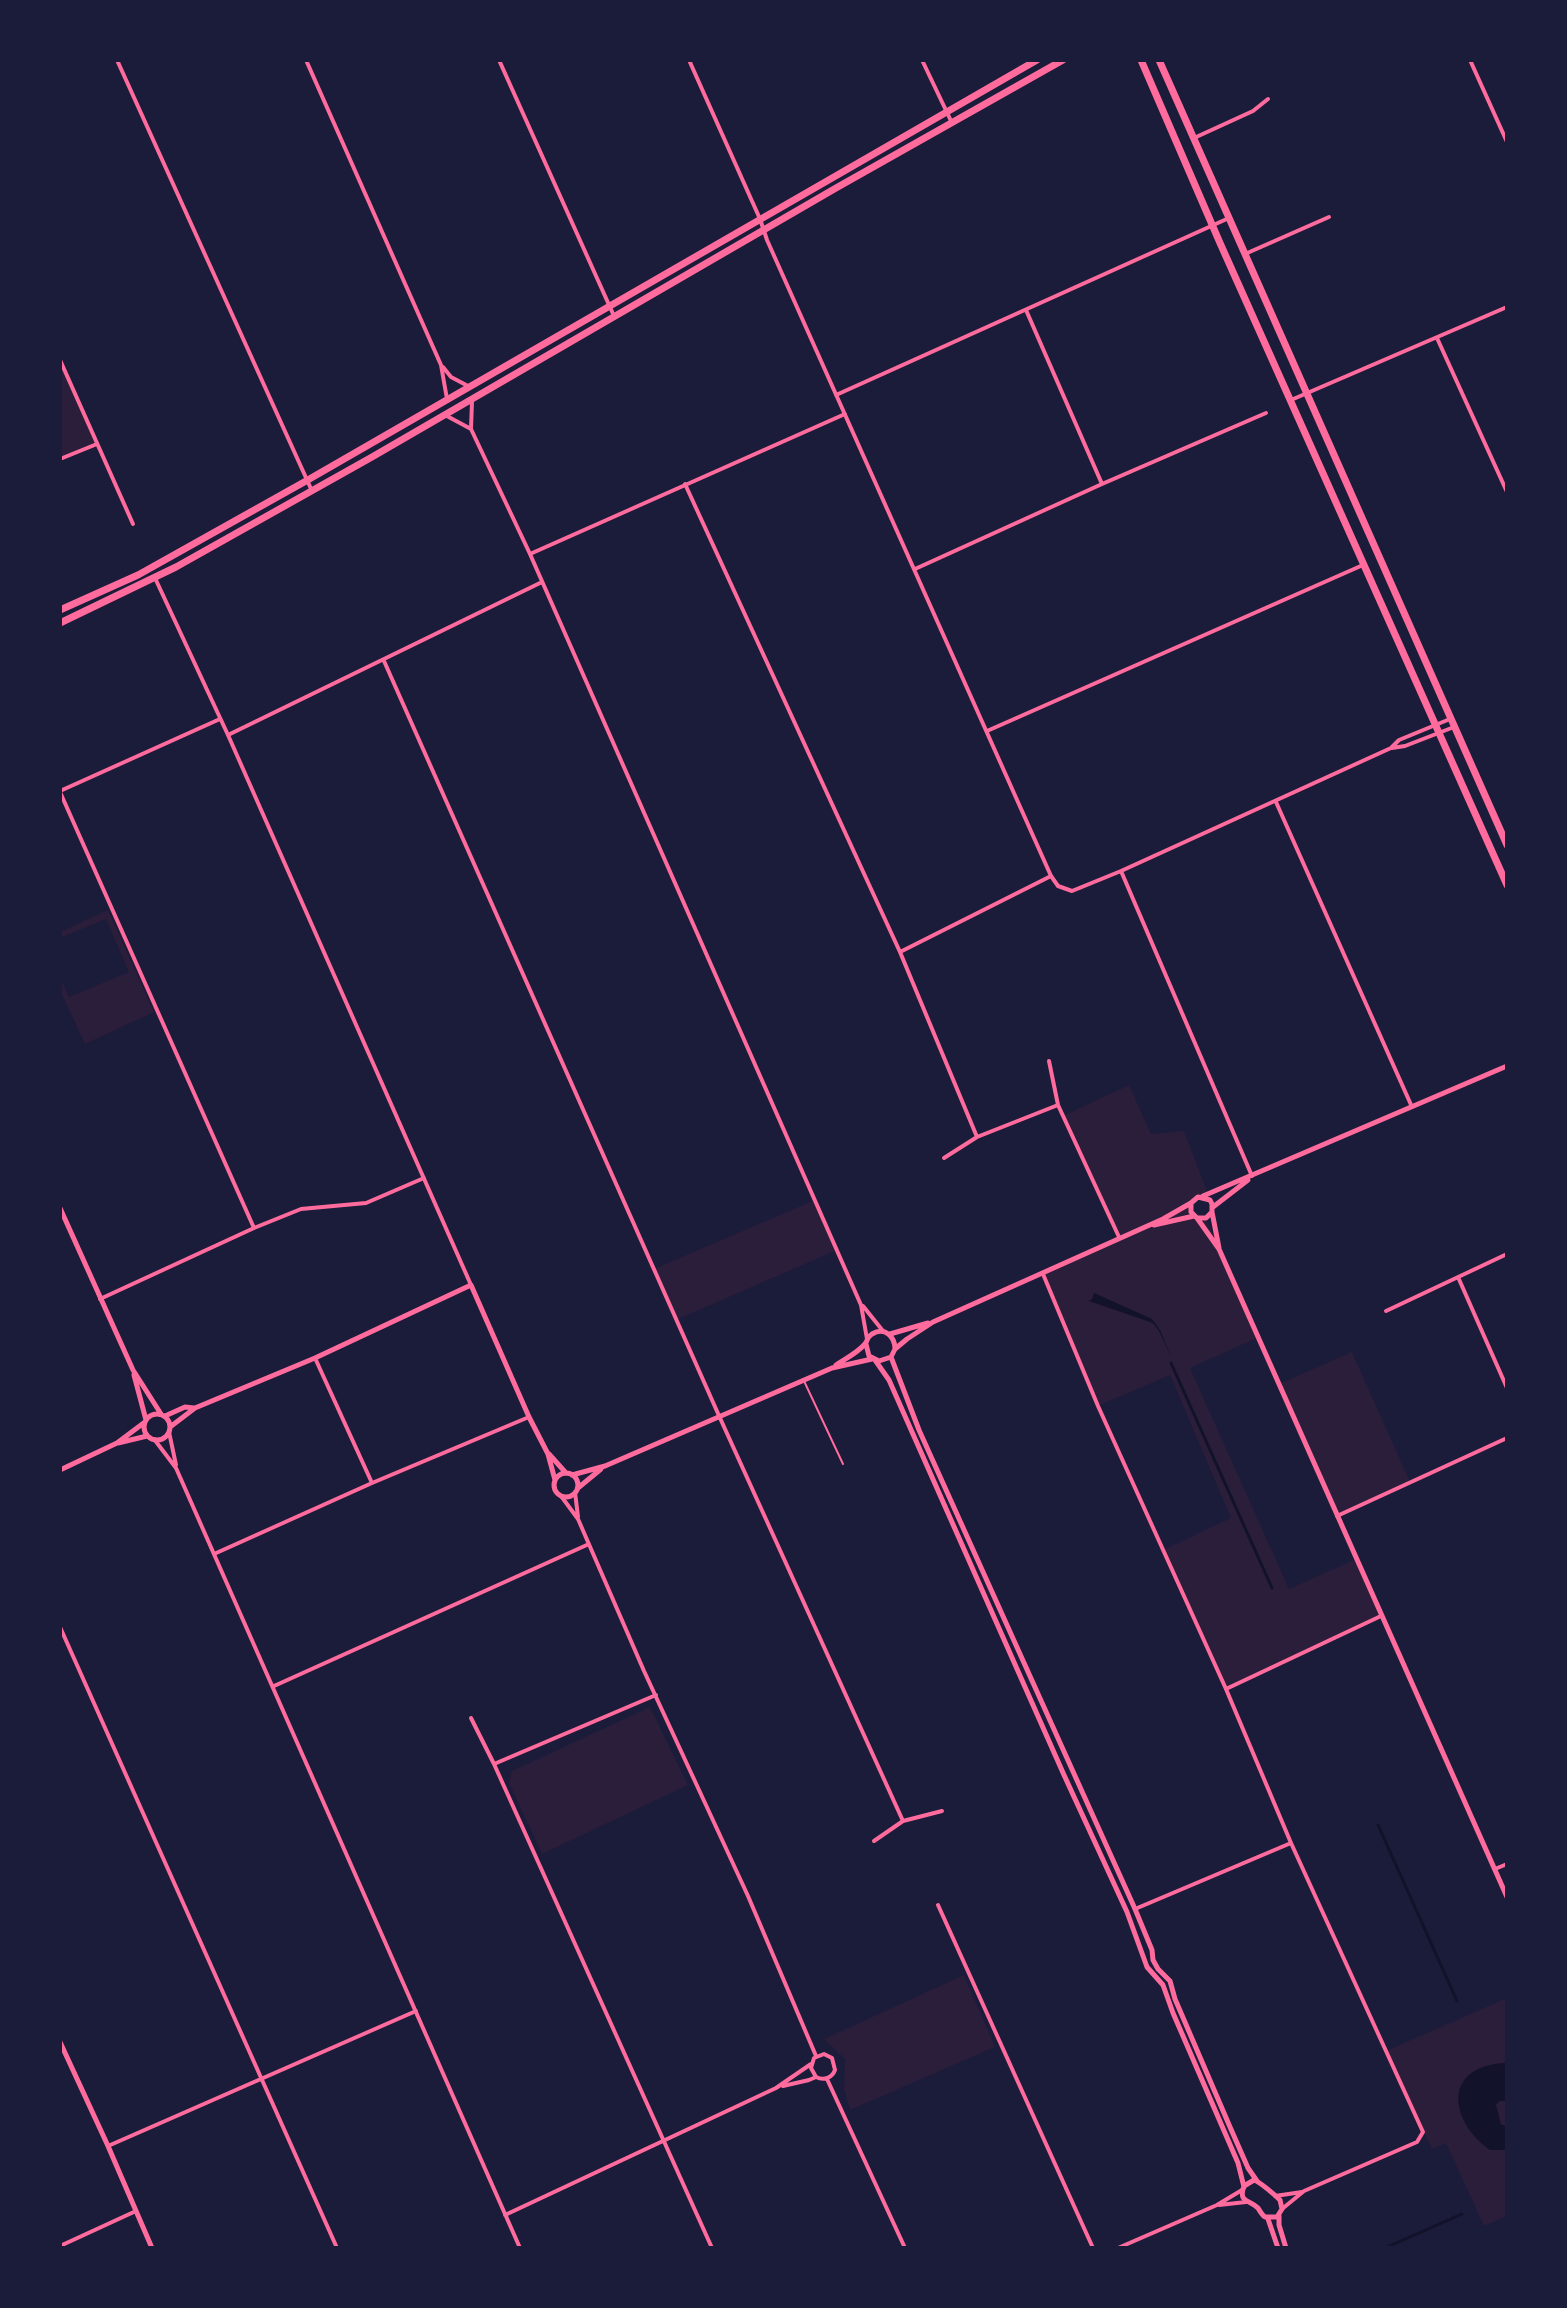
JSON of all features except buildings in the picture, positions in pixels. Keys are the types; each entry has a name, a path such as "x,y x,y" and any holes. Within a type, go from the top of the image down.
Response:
{"main road":[{"path":"60,610 138,575 306,481 1037,60"},
{"path":"60,623 155,578 312,491 1063,60"},
{"path":"1141,60 1212,226 1507,885"},
{"path":"1159,60 1507,845"}],"street":[{"path":"117,60 312,491"},
{"path":"306,60 441,365 447,399"},
{"path":"499,60 614,316"},
{"path":"689,60 836,395 1058,886 1072,891 1121,871 1391,748 1438,733 1452,723"},
{"path":"922,60 952,123"},
{"path":"1470,60 1507,142"},
{"path":"1194,138 1253,111 1268,99"},
{"path":"1245,254 1329,217"},
{"path":"836,395 1229,218"},
{"path":"1291,400 1507,307"},
{"path":"1025,310 1102,484"},
{"path":"1437,338 1507,492"},
{"path":"60,360 133,524"},
{"path":"441,365 451,377 468,386"},
{"path":"472,398 471,429 530,554 861,1305 867,1353 889,1380 1127,1912 1147,1967 1163,1985 1238,2163 1243,2197 1267,2218 1278,2248"},
{"path":"915,569 1266,413"},
{"path":"444,414 471,429"},
{"path":"530,554 845,414"},
{"path":"60,459 97,444"},
{"path":"685,484 900,952 977,1137"},
{"path":"987,731 1363,565"},
{"path":"155,578 548,1454 555,1489 578,1519 748,1896 816,2056"},
{"path":"228,735 542,582"},
{"path":"384,661 720,1418 903,1821"},
{"path":"220,719 60,792 254,1228"},
{"path":"1391,748 1399,740 1434,724 1452,723"},
{"path":"1276,801 1412,1107"},
{"path":"1121,871 1252,1176"},
{"path":"900,952 1051,876"},
{"path":"1049,1061 1058,1105 1119,1237"},
{"path":"555,1480 561,1474 605,1466 832,1368 883,1361 891,1357 907,1339 933,1322 1145,1227 1202,1196 1507,1066"},
{"path":"944,1158 977,1137 1058,1105"},
{"path":"1145,1227 1196,1217 1206,1218 1252,1176"},
{"path":"100,1299 301,1209 366,1203 424,1178"},
{"path":"1202,1196 1210,1200 1219,1249"},
{"path":"1191,1203 1196,1217 1219,1249 1507,1897"},
{"path":"60,1208 133,1370 170,1430 176,1468 520,2248"},
{"path":"1386,1311 1507,1254"},
{"path":"1043,1274 1291,1843 1423,2132 1417,2142 1304,2191 1274,2196"},
{"path":"1458,1277 1507,1388"},
{"path":"117,1443 164,1438 195,1408 315,1358 471,1285"},
{"path":"861,1305 895,1341 895,1349"},
{"path":"832,1368 874,1333 933,1322"},
{"path":"891,1357 919,1430 1135,1909 1153,1960 1170,1981 1248,2168 1257,2181 1280,2200 1279,2225 1286,2248"},
{"path":"315,1358 372,1483"},
{"path":"133,1370 145,1421 144,1429 176,1468"},
{"path":"60,1470 117,1443 152,1415 163,1415 185,1407 195,1408"},
{"path":"214,1554 529,1417"},
{"path":"1337,1516 1507,1438"},
{"path":"548,1454 577,1480 578,1519"},
{"path":"561,1496 570,1496 605,1466"},
{"path":"273,1686 589,1544"},
{"path":"1226,1689 1381,1616"},
{"path":"60,1627 337,2248"},
{"path":"494,1764 656,1695"},
{"path":"471,1718 712,2248"},
{"path":"874,1841 903,1821 942,1811"},
{"path":"1127,1912 1291,1843"},
{"path":"1495,1869 1507,1864"},
{"path":"938,1905 1093,2248"},
{"path":"108,2146 416,2011"},
{"path":"61,2047 152,2248"},
{"path":"776,2088 816,2077 827,2079 834,2074 835,2061 829,2055 816,2056"},
{"path":"505,2215 776,2088 811,2064 816,2056"},
{"path":"811,2064 811,2071 816,2077"},
{"path":"827,2079 905,2248"},
{"path":"1118,2248 1217,2205 1248,2182 1257,2181"},
{"path":"1267,2218 1274,2218 1304,2191"},
{"path":"1217,2205 1248,2202"},
{"path":"60,2246 136,2211"}],"lane":[{"path":"804,1380 843,1464"}],"shaded area":[{"path":"60,360 97,444 60,459"},
{"path":"108,910 154,1012 85,1044 60,990 60,977 69,997 129,972 106,919 60,938 60,932"},
{"path":"1129,1085 1151,1134 1184,1131 1212,1204 1209,1200 1194,1200 1191,1212 1200,1227 1206,1218 1257,1338 1190,1368 1289,1589 1356,1559 1381,1616 1226,1689 1163,1550 1231,1518 1170,1375 1098,1406 1043,1274 1119,1237 1063,1116"},
{"path":"815,1200 837,1250 676,1320 654,1269"},
{"path":"1094,1293 1152,1319 1172,1358 1153,1323 1089,1301"},
{"path":"1352,1352 1410,1482 1337,1516 1279,1384"},
{"path":"650,1707 688,1785 542,1854 509,1783 512,1771"},
{"path":"964,1975 995,2047 850,2110 844,2089 845,2059 824,2039"},
{"path":"1507,1998 1507,2216 1484,2226 1446,2143 1432,2149 1386,2051"},
{"path":"1507,2064 1507,2101 1496,2105 1501,2124 1507,2127 1507,2150 1490,2150 1466,2125 1458,2097 1470,2074"}],"waterway":[{"path":"1171,1363 1272,1588"},
{"path":"1378,1825 1457,2001"},
{"path":"1385,2248 1462,2214"}]}
